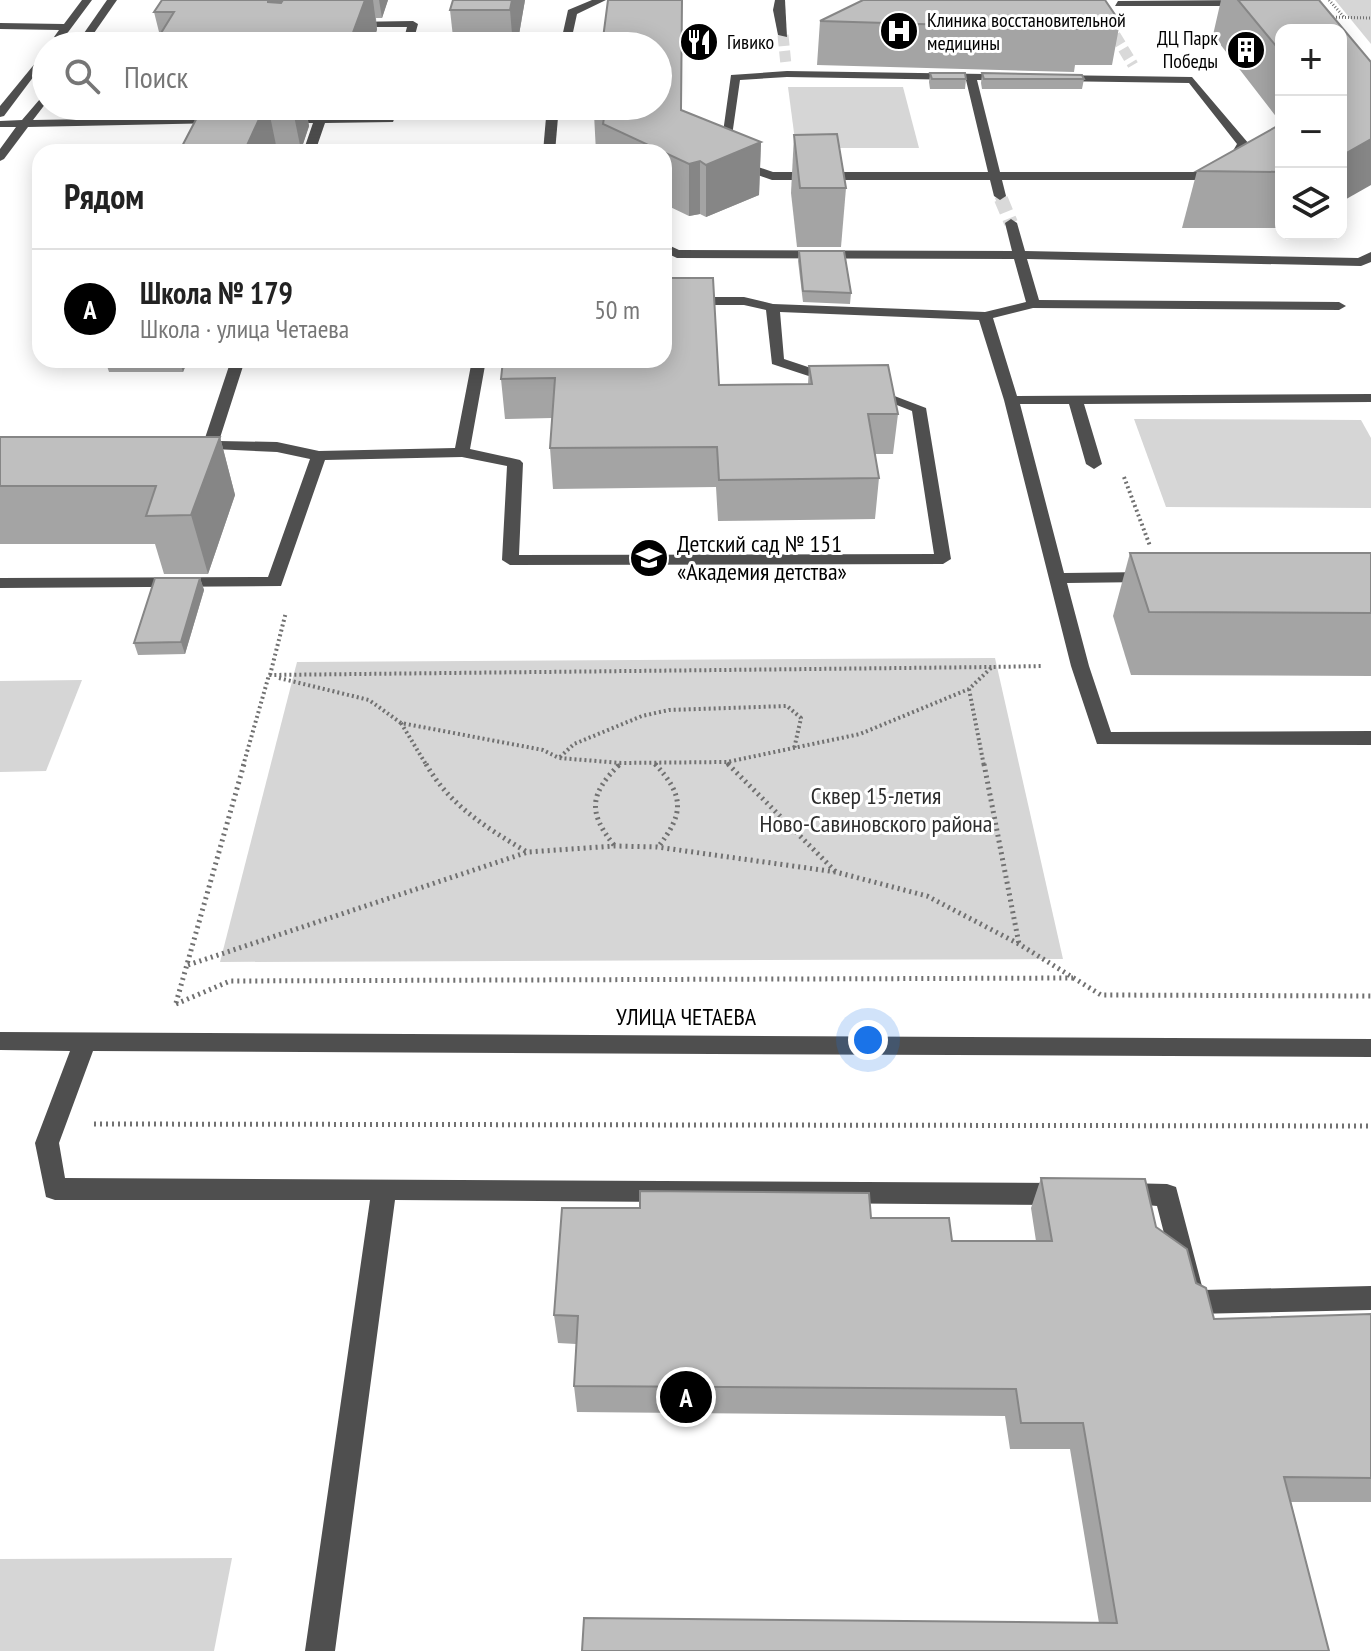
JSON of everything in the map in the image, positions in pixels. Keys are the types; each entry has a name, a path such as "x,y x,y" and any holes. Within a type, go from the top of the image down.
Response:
{"street":[{"path":"62,32 87,0"},
{"path":"90,32 112,0"},
{"path":"568,32 572,12 601,0"},
{"path":"780,0 778,10 783,35"},
{"path":"1118,4 1259,3"},
{"path":"341,25 413,24 411,32"},
{"path":"0,26 66,27"},
{"path":"1133,65 1141,77"},
{"path":"786,70 971,77 1192,80 1243,144 1232,163 1209,176 772,176 723,159 735,77 786,70"},
{"path":"0,114 32,72"},
{"path":"971,77 1000,196"},
{"path":"0,157 32,113"},
{"path":"0,124 234,120"},
{"path":"267,120 389,120"},
{"path":"312,144 320,120"},
{"path":"550,144 552,120"},
{"path":"1011,223 1033,304"},
{"path":"672,254 1019,255 1361,262 1371,256"},
{"path":"672,301 744,301 773,308 985,316 1033,304 1339,306"},
{"path":"180,445 277,447 319,456 462,452 515,463 510,560 943,559 919,408 777,361 773,308"},
{"path":"985,316 1011,400 1080,666 1104,739 1371,738"},
{"path":"210,445 235,368"},
{"path":"462,452 478,368"},
{"path":"1011,400 1371,398"},
{"path":"1075,399 1094,464"},
{"path":"0,583 275,582 319,456"},
{"path":"1059,578 1163,577"},
{"name":"УЛИЦА ЧЕТАЕВА","path":"0,1041 1371,1048"},
{"path":"85,1041 47,1143 55,1189 1167,1195 1193,1302 1371,1298"},
{"path":"320,1651 384,1189"}],"path":[{"path":"1329,0 1345,18"},
{"path":"1326,17 1371,18"},
{"path":"1094,464 1121,471 1163,577"},
{"path":"176,1004 290,597 275,582"},
{"path":"269,675 1080,666"},
{"path":"401,723 543,750 559,758 655,764 727,762 860,734 969,689 992,667"},
{"path":"269,675 369,700 401,723 439,787 478,823 528,852"},
{"path":"969,689 1019,944"},
{"path":"559,758 574,744 642,716 669,710 787,706 801,718 794,749"},
{"path":"727,762 836,872"},
{"path":"615,846 600,831 593,813 595,794 605,777 621,763"},
{"path":"655,764 670,778 678,795 679,813 672,831 657,847"},
{"path":"188,965 528,852 615,846 657,847 836,872 927,896 1019,944 1101,995 1371,996"},
{"path":"160,1004 176,1004 230,981 1074,978"},
{"path":"55,1123 1371,1126"}],"green space":[{"path":"1335,0 1371,0 1371,44"},
{"path":"788,87 903,87 919,148 796,148"},
{"path":"1134,419 1361,420 1371,438 1371,508 1166,507"},
{"name":"Сквер 15-летия Ново-Савиновского района","path":"995,658 1063,959 220,962 297,662"},
{"path":"82,680 46,771 0,772 0,681"},
{"path":"232,1558 214,1651 0,1651 0,1559"}],"building":[{"path":"162,0 268,0 281,3 283,0 365,0 353,32 162,32 174,12 154,12"},
{"path":"453,0 512,0 510,10 450,10"},
{"path":"608,0 682,0 681,110 761,142 706,165 700,161 689,164 672,156 672,144 646,144 603,124 604,120 672,120 672,32 604,32"},
{"path":"863,0 1105,0 1120,22 1079,22 1082,29 820,21"},
{"path":"1238,0 1319,0 1339,24 1275,24 1275,45"},
{"path":"1347,33 1371,62 1371,139 1347,153"},
{"path":"930,73 965,73 966,79 932,79"},
{"path":"982,73 1082,75 1084,79 984,79"},
{"path":"196,120 259,120 248,144 183,144"},
{"path":"1275,127 1275,172 1197,171"},
{"path":"837,134 846,188 800,188 794,135"},
{"path":"799,251 844,251 851,293 803,291"},
{"path":"672,278 713,278 719,385 812,384 809,366 888,365 898,414 868,414 879,478 719,480 717,447 550,448 555,378 501,379 502,368 672,368"},
{"path":"0,437 220,437 191,515 146,516 156,486 0,486"},
{"path":"1130,553 1371,553 1371,613 1149,612"},
{"path":"155,578 200,578 181,642 134,643"},
{"path":"1041,1178 1145,1179 1156,1227 1187,1249 1196,1283 1206,1288 1214,1319 1371,1314 1371,1478 1284,1477 1329,1651 582,1651 584,1618 1117,1623 1083,1423 1021,1423 1016,1389 574,1386 578,1316 554,1315 562,1208 640,1208 640,1191 869,1193 871,1218 949,1218 952,1241 1052,1241"}],"tunnel":[{"path":"783,35 786,65"},
{"path":"1115,35 1133,65"},
{"path":"1000,196 1002,201"},
{"path":"1001,199 1011,223"}],"place":[{"name":"Клиника восстановительной медицины","path":"899,31"},
{"name":"Гивико","path":"699,42"},
{"name":"ДЦ Парк Победы","path":"1246,50"},
{"name":"Детский сад № 151 «Академия детства»","path":"649,558"},
{"name":"Школа № 179","path":"686,1397"}]}
